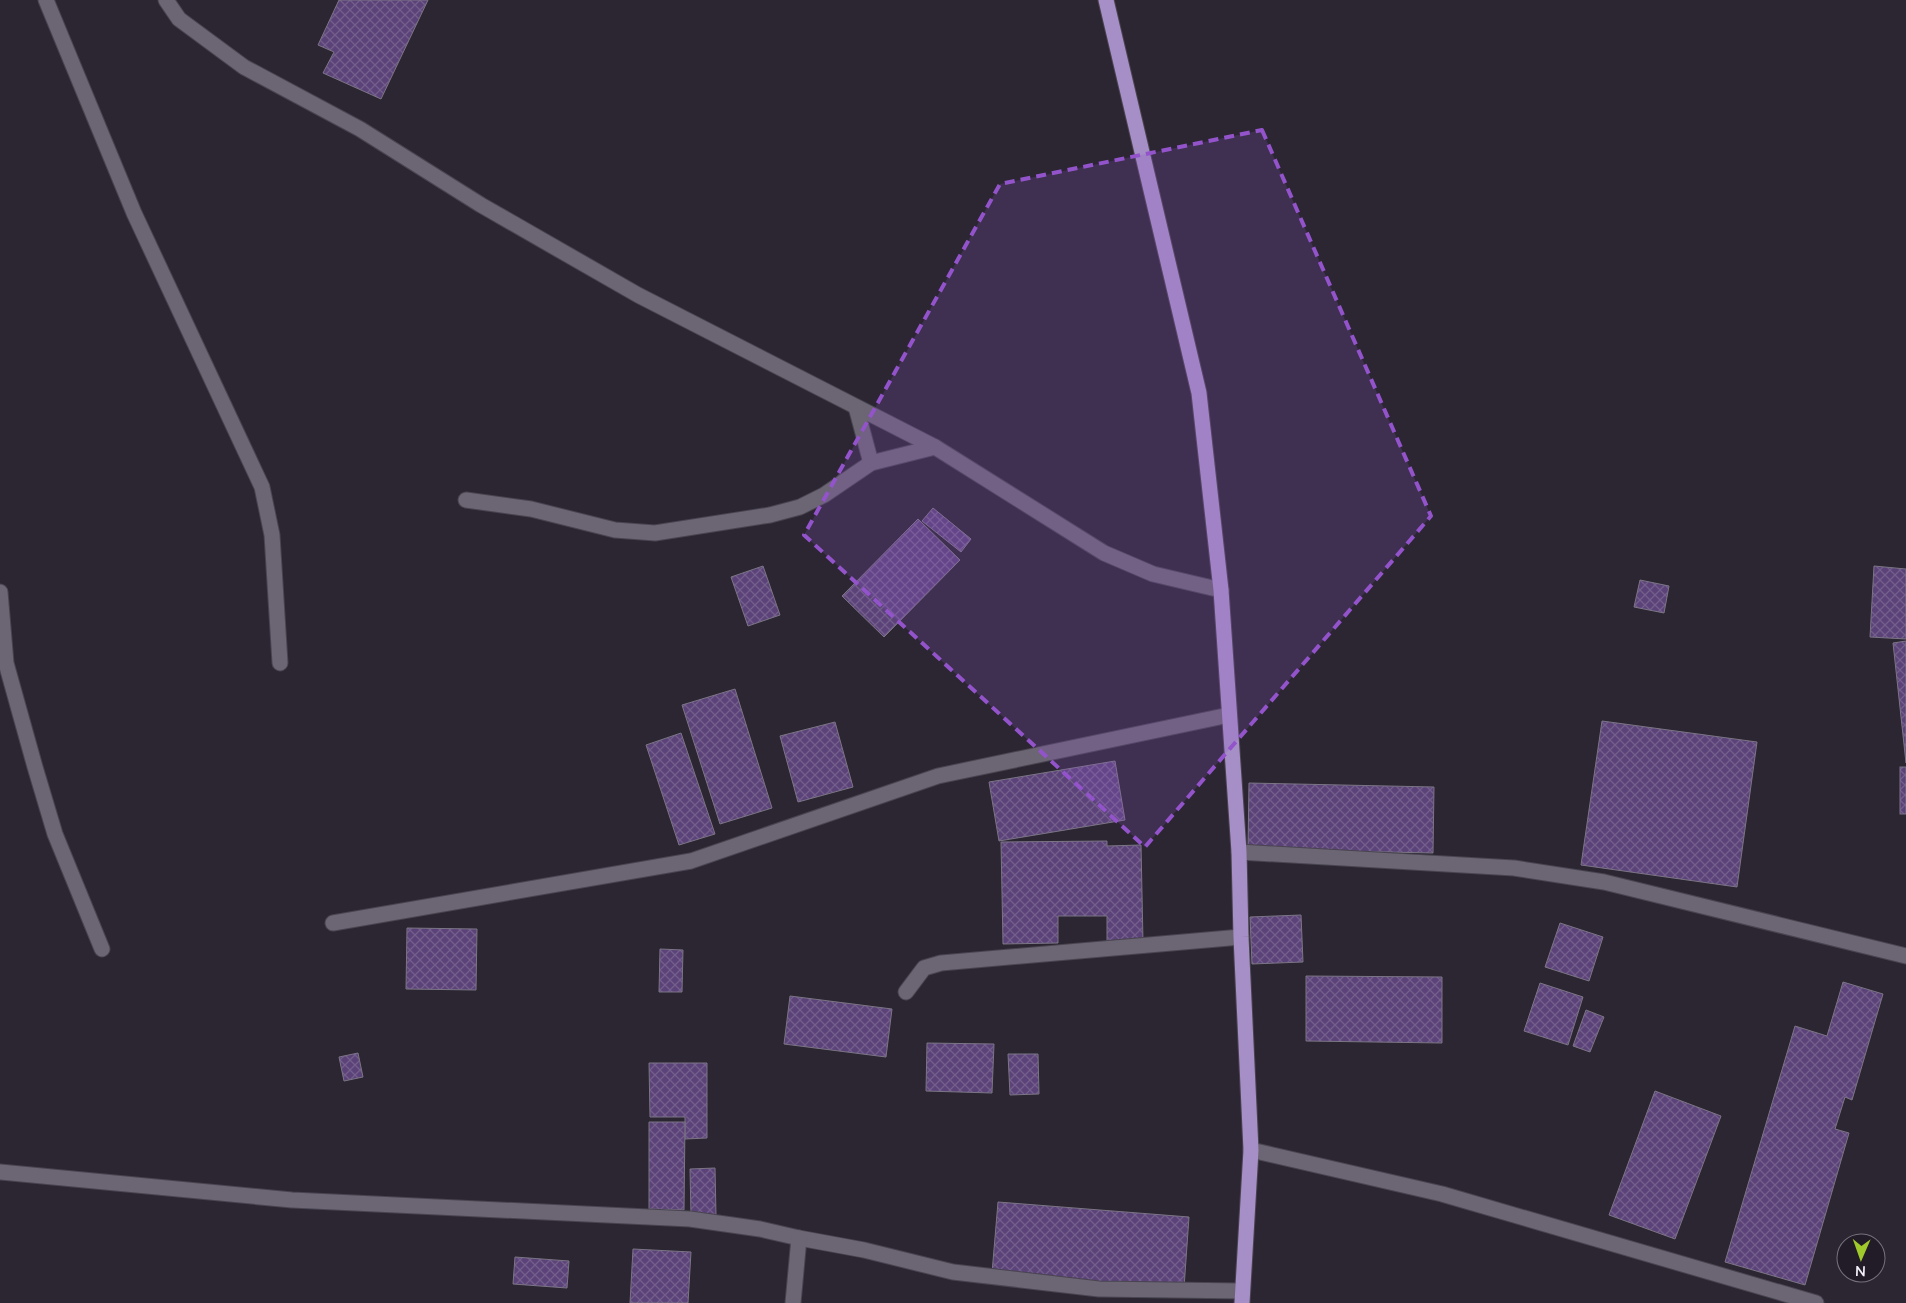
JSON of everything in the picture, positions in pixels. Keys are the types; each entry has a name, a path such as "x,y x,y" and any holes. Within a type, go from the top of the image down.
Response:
{"main road":[{"path":"1106,0 1199,393 1221,590 1239,852 1251,1150 1242,1297"}],"street":[{"path":"46,0 134,213 262,487 272,535 280,663"},
{"path":"166,0 179,19 244,67 360,130 481,205 638,295 935,447 1104,553 1153,574 1221,590"},
{"path":"856,407 871,464"},
{"path":"466,500 532,509 615,530 656,533 770,515 800,507 824,495 871,464 935,447"},
{"path":"0,592 6,663 34,767 55,834 102,949"},
{"path":"333,923 691,860 938,776 1229,715"},
{"path":"1239,852 1514,868 1604,882 1906,956"},
{"path":"906,992 924,968 941,963 1241,938"},
{"path":"1251,1150 1442,1194 1816,1303"},
{"path":"0,1172 292,1200 690,1219 760,1228 799,1238 864,1250 953,1272 1099,1289 1242,1297"},
{"path":"794,1303 799,1238"}],"highlighted area":[{"path":"1262,130 1431,516 1145,847 804,535 1000,184"}],"building":[{"path":"339,0 428,0 381,99 323,73 334,52 318,45"},
{"path":"933,508 971,539 961,552 922,521"},
{"path":"918,519 960,560 884,637 842,596"},
{"path":"763,566 780,615 748,626 731,577"},
{"path":"1874,566 1906,569 1906,639 1870,637"},
{"path":"1640,580 1669,586 1664,613 1634,607"},
{"path":"1906,641 1906,763 1893,643"},
{"path":"735,689 772,808 720,824 682,705"},
{"path":"1602,721 1757,742 1737,887 1581,865"},
{"path":"835,722 853,787 798,802 780,736"},
{"path":"681,733 715,834 679,845 646,745"},
{"path":"1115,761 1125,820 999,841 989,782"},
{"path":"1900,767 1906,767 1906,814 1900,814"},
{"path":"1249,783 1434,787 1433,853 1248,849"},
{"path":"1107,841 1107,846 1141,845 1143,942 1107,942 1107,916 1058,916 1058,943 1003,944 1001,842"},
{"path":"1301,915 1303,962 1252,964 1250,917"},
{"path":"1560,923 1603,937 1589,981 1545,967"},
{"path":"407,928 477,929 476,990 406,989"},
{"path":"660,949 683,950 682,992 659,992"},
{"path":"1306,976 1442,977 1442,1043 1306,1041"},
{"path":"1843,982 1883,994 1852,1100 1845,1097 1835,1129 1849,1133 1805,1285 1725,1262 1795,1026 1827,1036"},
{"path":"1540,983 1583,997 1568,1045 1524,1031"},
{"path":"790,996 892,1009 886,1057 784,1044"},
{"path":"1586,1010 1604,1017 1590,1052 1573,1046"},
{"path":"927,1043 994,1044 992,1093 926,1091"},
{"path":"358,1053 363,1077 344,1081 339,1057"},
{"path":"1008,1054 1038,1054 1039,1094 1010,1095"},
{"path":"649,1063 707,1063 707,1138 685,1139 685,1117 650,1117"},
{"path":"1655,1091 1721,1116 1675,1239 1609,1215"},
{"path":"649,1122 685,1122 684,1210 649,1209"},
{"path":"715,1168 716,1215 691,1216 690,1169"},
{"path":"998,1202 1189,1217 1184,1288 992,1273"},
{"path":"633,1249 691,1252 688,1303 630,1303"},
{"path":"515,1257 569,1261 567,1288 513,1284"}]}
